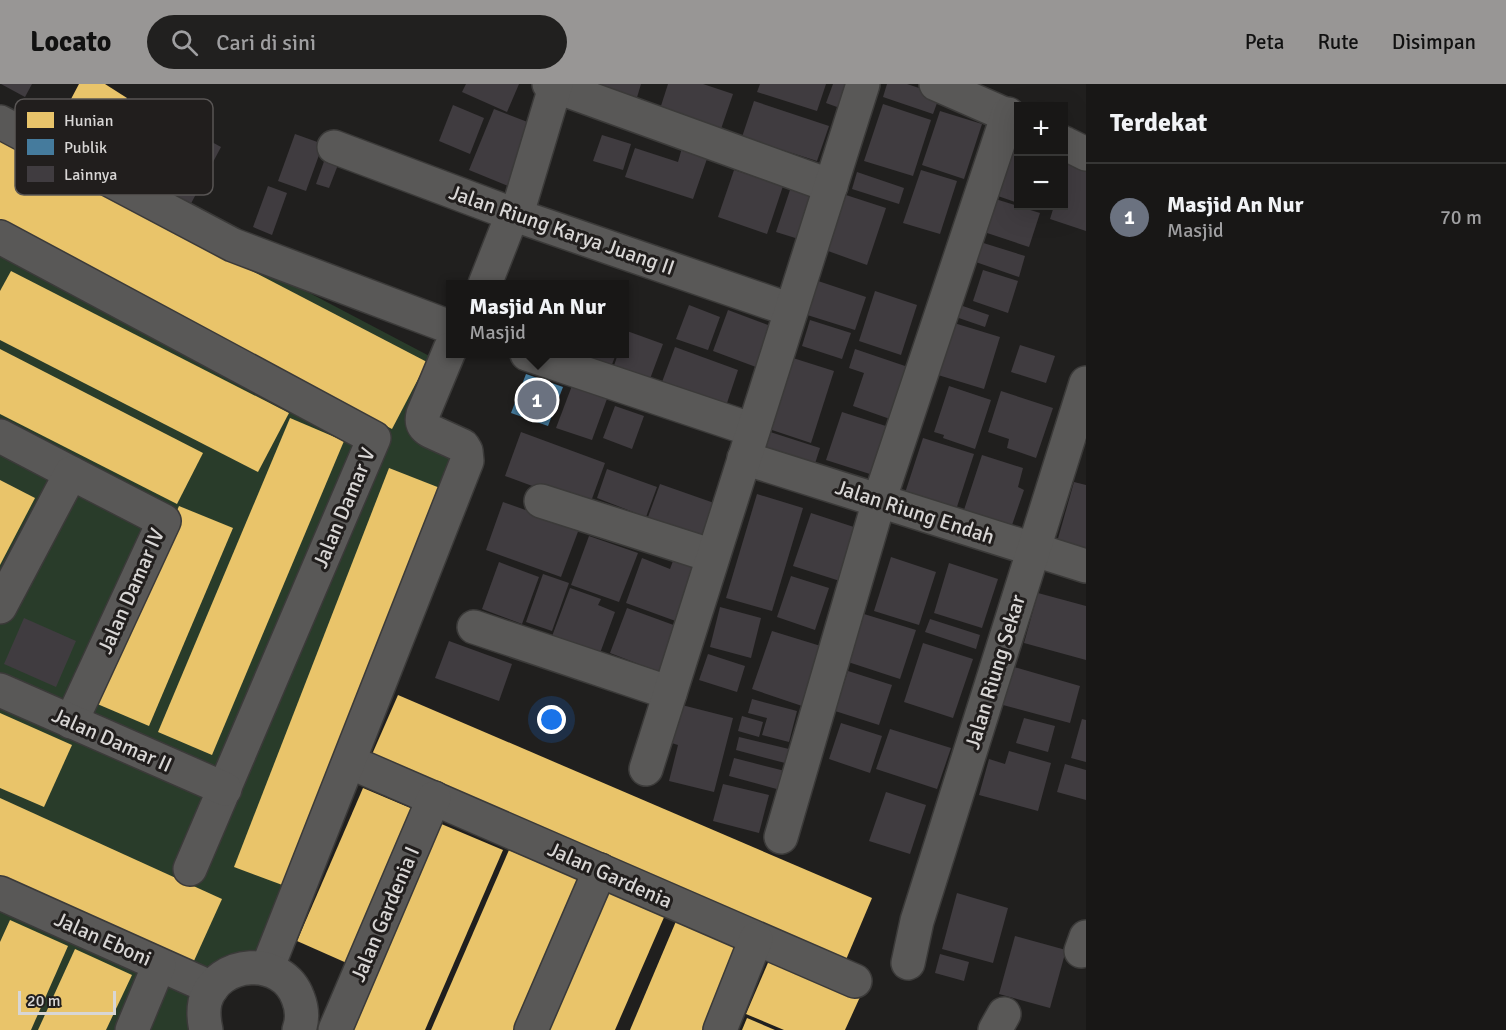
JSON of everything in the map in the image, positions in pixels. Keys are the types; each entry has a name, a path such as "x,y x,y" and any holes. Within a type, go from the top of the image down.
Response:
{"street":[{"path":"646,769 863,84"},
{"path":"782,837 879,501 1013,117 936,84"},
{"path":"487,280 508,223 519,207 554,85 831,186"},
{"path":"0,122 15,130"},
{"path":"1068,145 1086,154"},
{"name":"Jalan Riung Karya Juang II","path":"334,147 515,215 791,310"},
{"path":"138,195 233,245 446,325"},
{"name":"Jalan Damar V","path":"0,237 374,438 190,869"},
{"path":"267,969 467,460 463,446 429,431 422,424 423,414 446,358"},
{"name":"Jalan Riung Endah","path":"537,358 749,444 879,501 1086,566"},
{"name":"Jalan Riung Sekar","path":"908,963 917,921 1086,382"},
{"name":"Jalan Damar IV","path":"0,436 164,521 71,722"},
{"path":"0,607 71,473"},
{"path":"541,501 713,556"},
{"path":"474,627 670,693"},
{"name":"Jalan Damar II","path":"0,690 225,789"},
{"name":"Jalan Gardenia","path":"366,769 855,981"},
{"name":"Jalan Gardenia I","path":"312,1028 434,798"},
{"path":"531,1030 600,870"},
{"name":"Jalan Eboni","path":"0,893 208,987"},
{"path":"720,1030 756,939"},
{"path":"132,1030 159,965"},
{"path":"206,1030 204,1016 208,987 238,969 255,967 267,969 285,979 296,992 312,1028"}],"green space":[{"path":"0,130 15,138 15,195 124,195 437,360 411,430 458,461 255,959 198,1030 0,1030"}],"building: Hunian":[{"path":"79,84 105,84 127,98 126,99 71,99"},
{"path":"0,140 15,148 15,195 106,195 427,362 392,429 0,225"},
{"path":"11,271 289,413 258,472 0,340 0,291"},
{"path":"0,349 203,453 177,504 0,414"},
{"path":"290,418 344,441 212,755 158,732"},
{"path":"389,468 440,488 285,886 234,867"},
{"path":"0,480 35,498 0,565"},
{"path":"179,506 233,528 149,726 95,703"},
{"path":"398,695 872,898 845,962 370,759"},
{"path":"0,713 72,745 44,807 0,788"},
{"path":"363,788 415,810 349,964 297,941"},
{"path":"0,798 222,899 193,963 0,876"},
{"path":"439,823 503,850 425,1030 350,1030"},
{"path":"509,850 584,882 521,1030 431,1030"},
{"path":"605,889 665,915 615,1030 544,1030"},
{"path":"677,919 740,946 704,1030 630,1030"},
{"path":"10,920 68,946 31,1030 0,1030 0,942"},
{"path":"75,949 132,975 106,1030 38,1030"},
{"path":"770,958 860,997 845,1030 784,1030 746,1014"},
{"path":"747,1018 775,1030 742,1030"}],"building: Publik":[{"path":"526,374 563,387 548,426 511,413"}],"building: Lainnya":[{"path":"1,84 32,84 25,97"},
{"path":"466,84 519,84 507,112 462,92"},
{"path":"573,84 641,84 635,104"},
{"path":"668,84 703,84 733,94 721,129 660,109"},
{"path":"760,84 826,84 817,111 757,92"},
{"path":"833,84 857,84 848,111 826,103"},
{"path":"887,84 907,84 940,95 933,114 883,97"},
{"path":"754,101 829,126 817,161 742,137"},
{"path":"883,104 931,120 913,176 864,161"},
{"path":"453,105 484,118 470,154 439,141"},
{"path":"494,109 538,126 513,188 469,170"},
{"path":"940,111 982,124 964,179 922,165"},
{"path":"295,134 323,144 306,191 278,181"},
{"path":"602,135 631,144 623,170 593,161"},
{"path":"213,143 221,147 213,162"},
{"path":"1014,145 1014,202 995,195"},
{"path":"635,148 678,162 682,148 708,156 693,199 625,177"},
{"path":"327,153 341,157 329,188 316,184"},
{"path":"1068,163 1086,169 1086,231 1050,219 1053,210 1068,210"},
{"path":"734,170 783,186 767,234 718,217"},
{"path":"921,170 957,181 940,234 903,223"},
{"path":"857,172 904,188 899,204 852,189"},
{"path":"792,184 821,194 805,241 776,232"},
{"path":"268,186 287,193 272,235 253,227"},
{"path":"156,195 196,195 187,211"},
{"path":"846,195 886,208 867,265 828,251"},
{"path":"989,197 1014,205 1014,210 1030,210 1040,213 1029,247 978,230"},
{"path":"977,241 1025,256 1019,277 970,260"},
{"path":"983,270 1018,281 1008,313 973,301"},
{"path":"815,280 866,297 855,330 804,314"},
{"path":"875,291 917,305 901,355 859,341"},
{"path":"954,303 989,315 985,327 950,315"},
{"path":"689,305 720,317 708,350 676,339"},
{"path":"728,310 779,329 764,370 713,351"},
{"path":"810,320 851,333 842,359 802,346"},
{"path":"954,323 1000,337 984,389 938,375"},
{"path":"629,332 663,344 647,387 611,374 617,358 629,358"},
{"path":"1020,345 1055,356 1046,383 1011,372"},
{"path":"675,347 738,370 726,406 662,382"},
{"path":"855,349 908,367 890,419 853,406 864,373 849,368"},
{"path":"585,358 614,358 611,367"},
{"path":"793,358 834,371 811,443 769,429"},
{"path":"573,383 608,396 592,440 556,428"},
{"path":"949,386 991,400 975,449 943,438 944,435 934,432"},
{"path":"1001,391 1053,408 1036,458 1007,448 1009,439 988,432"},
{"path":"615,406 644,416 632,449 603,438"},
{"path":"842,412 889,427 873,475 826,460"},
{"path":"764,430 820,448 812,473 756,455"},
{"path":"521,432 605,463 589,507 505,476"},
{"path":"923,438 974,454 955,513 904,496"},
{"path":"982,455 1023,468 1018,487 1024,490 1011,528 963,513"},
{"path":"607,469 657,487 646,517 597,498"},
{"path":"1074,482 1086,485 1086,550 1057,542"},
{"path":"660,484 717,504 704,538 648,517"},
{"path":"757,494 803,508 772,611 726,598"},
{"path":"503,502 579,529 561,577 486,550"},
{"path":"811,513 860,529 843,582 793,566"},
{"path":"589,536 638,553 619,602 571,585"},
{"path":"676,553 703,563 681,623 626,603 642,558 670,569"},
{"path":"891,557 936,572 919,625 874,611"},
{"path":"499,562 539,577 522,624 482,609"},
{"path":"949,563 998,579 982,628 934,613"},
{"path":"543,574 569,583 552,631 526,622"},
{"path":"791,576 829,588 815,630 777,617"},
{"path":"570,588 601,599 598,605 615,612 599,656 551,639"},
{"path":"1038,593 1086,606 1086,660 1024,643"},
{"path":"720,607 761,618 751,658 710,647"},
{"path":"627,608 679,627 662,673 610,653"},
{"path":"864,614 916,630 900,679 848,662"},
{"path":"24,618 76,641 56,687 4,664"},
{"path":"930,619 980,635 976,649 925,632"},
{"path":"772,631 824,647 805,707 752,689"},
{"path":"449,641 512,664 499,701 435,678"},
{"path":"923,643 973,659 953,718 904,702"},
{"path":"708,654 745,666 737,692 699,680"},
{"path":"1014,667 1080,686 1070,723 1003,705"},
{"path":"848,671 892,685 879,725 835,711"},
{"path":"752,699 797,711 789,742 762,735 767,718 748,713"},
{"path":"674,703 733,718 714,792 669,781 678,745 665,741"},
{"path":"742,716 763,722 759,737 738,731"},
{"path":"1024,718 1055,726 1048,752 1016,743"},
{"path":"1082,719 1086,720 1086,762 1071,758"},
{"path":"841,723 882,736 870,773 829,759"},
{"path":"890,729 951,748 937,789 876,769"},
{"path":"739,737 789,749 785,763 736,750"},
{"path":"1009,751 1051,763 1038,811 979,795 989,759 1005,764"},
{"path":"734,758 789,772 784,791 729,776"},
{"path":"1065,764 1086,770 1086,800 1057,792"},
{"path":"723,784 769,795 759,833 713,821"},
{"path":"886,792 926,805 910,854 869,841"},
{"path":"957,893 1008,908 993,963 942,949"},
{"path":"1015,936 1066,950 1050,1008 999,994"},
{"path":"940,954 969,962 964,981 935,973"}],"place":[{"name":"Masjid An Nur","path":"537,400"}]}
